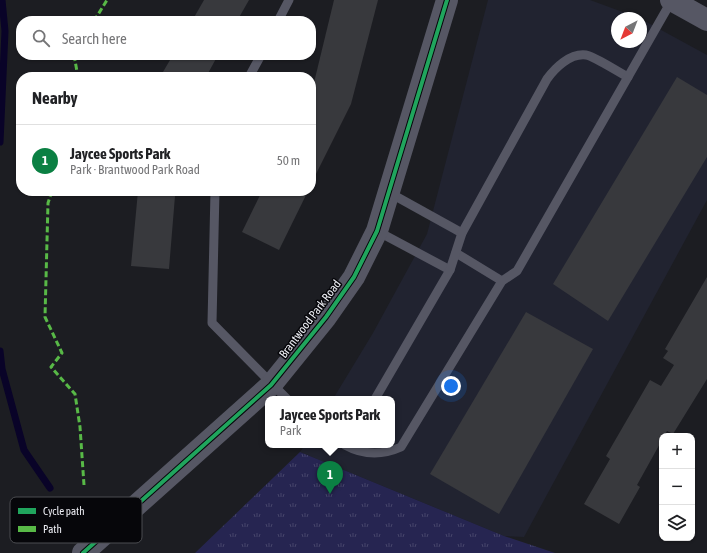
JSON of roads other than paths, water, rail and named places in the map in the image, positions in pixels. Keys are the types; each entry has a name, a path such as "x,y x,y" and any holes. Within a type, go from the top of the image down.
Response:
{"street":[{"name":"Brantwood Park Road","path":"279,392 326,317 354,277 377,231 447,0"},
{"path":"671,0 707,20"},
{"name":"Brantwood Park Road","path":"142,505 265,404"},
{"name":"Brantwood Park Road","path":"83,553 95,543"}],"lane":[{"path":"280,16 288,0"},
{"path":"351,448 358,452 374,454 390,452 401,447 502,281 517,271 671,0"},
{"path":"377,396 450,270 462,233 547,78 554,69 573,56 586,55 628,77"},
{"path":"252,72 258,60"},
{"path":"388,192 462,233"},
{"path":"216,196 212,323 279,392"},
{"path":"377,231 450,270"},
{"path":"456,253 502,281"}],"waterway":[{"path":"0,142 5,31 2,0"},
{"path":"0,351 2,369 24,450 50,488"}],"place":[{"name":"Jaycee Sports Park","path":"330,494"}]}
